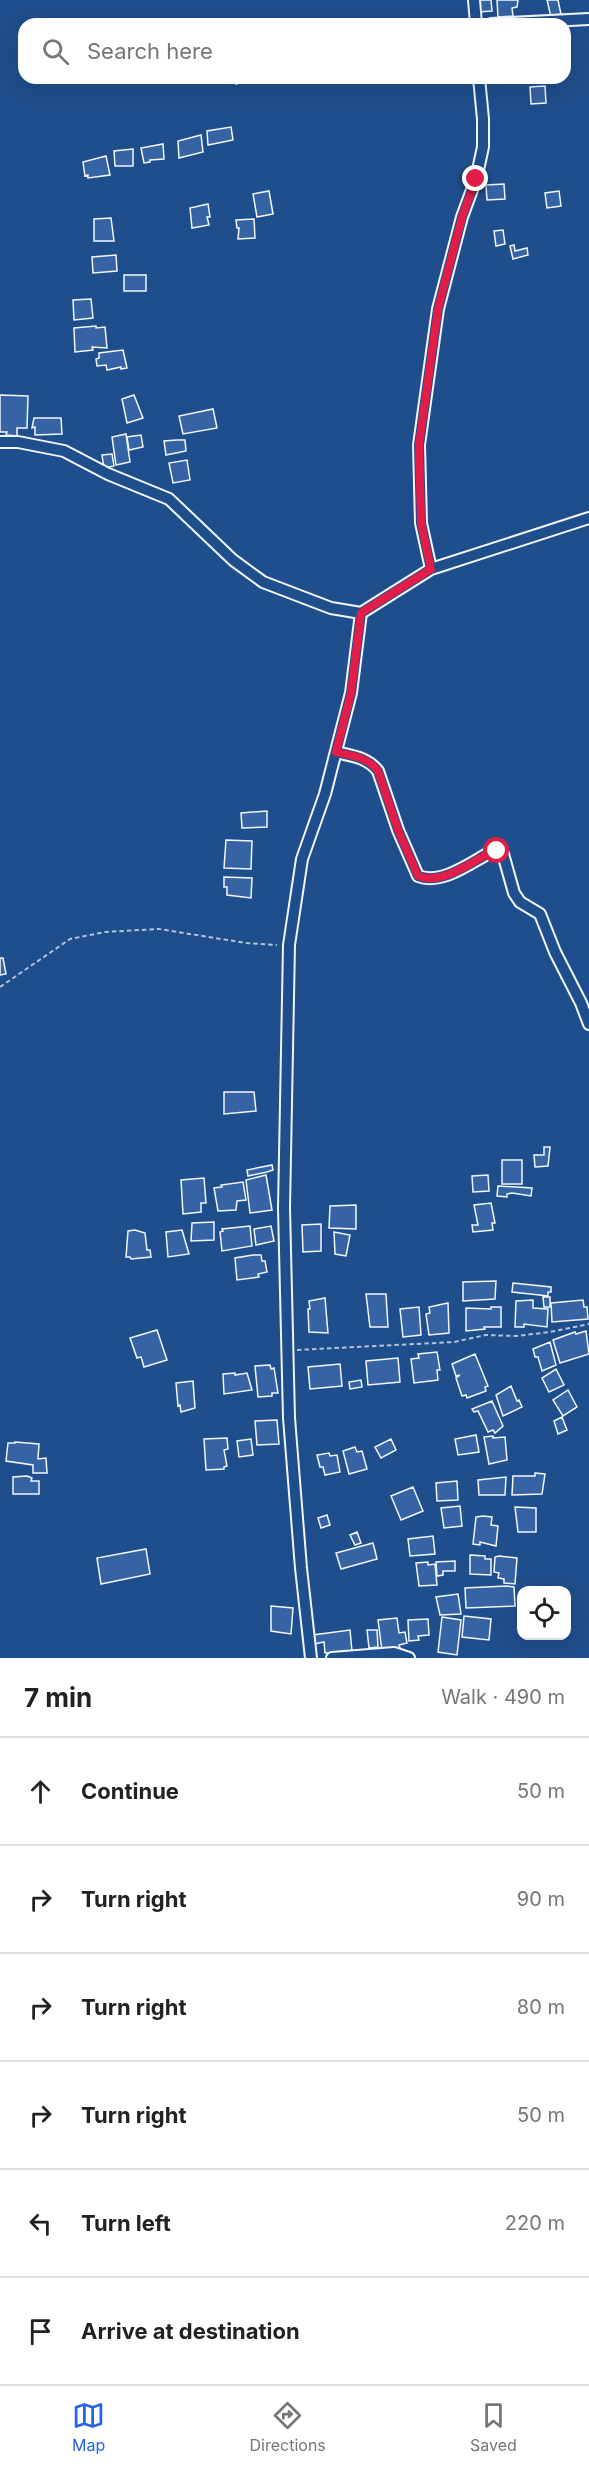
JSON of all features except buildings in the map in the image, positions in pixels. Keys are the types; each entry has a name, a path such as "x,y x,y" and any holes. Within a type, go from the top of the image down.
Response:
{"street":[{"path":"474,0 476,18"},
{"path":"571,20 589,19"},
{"path":"431,569 421,523 419,445 438,309 483,147 480,84"},
{"path":"0,442 18,442 64,451 108,474 169,499 233,560 263,582 331,608 361,613 431,569 589,518"},
{"path":"311,1658 290,1429 284,1208 289,945 302,859 325,794 351,693 361,613"},
{"path":"336,752 361,758 372,763 378,771 398,830 418,876 429,880 445,876 489,853 497,851 503,854 514,893 520,902 540,914 589,1024"},
{"path":"332,1658 394,1653 409,1658"}],"path":[{"path":"0,987 70,939 105,932 159,929 246,944 289,945"},
{"path":"288,1351 454,1342 486,1335 550,1332 589,1324"}],"route":[{"path":"476,179 462,217 438,309 419,445 421,523 431,569 361,613 351,693 336,752 361,758 372,763 378,771 398,830 418,876 429,880 445,876 497,851"}]}
